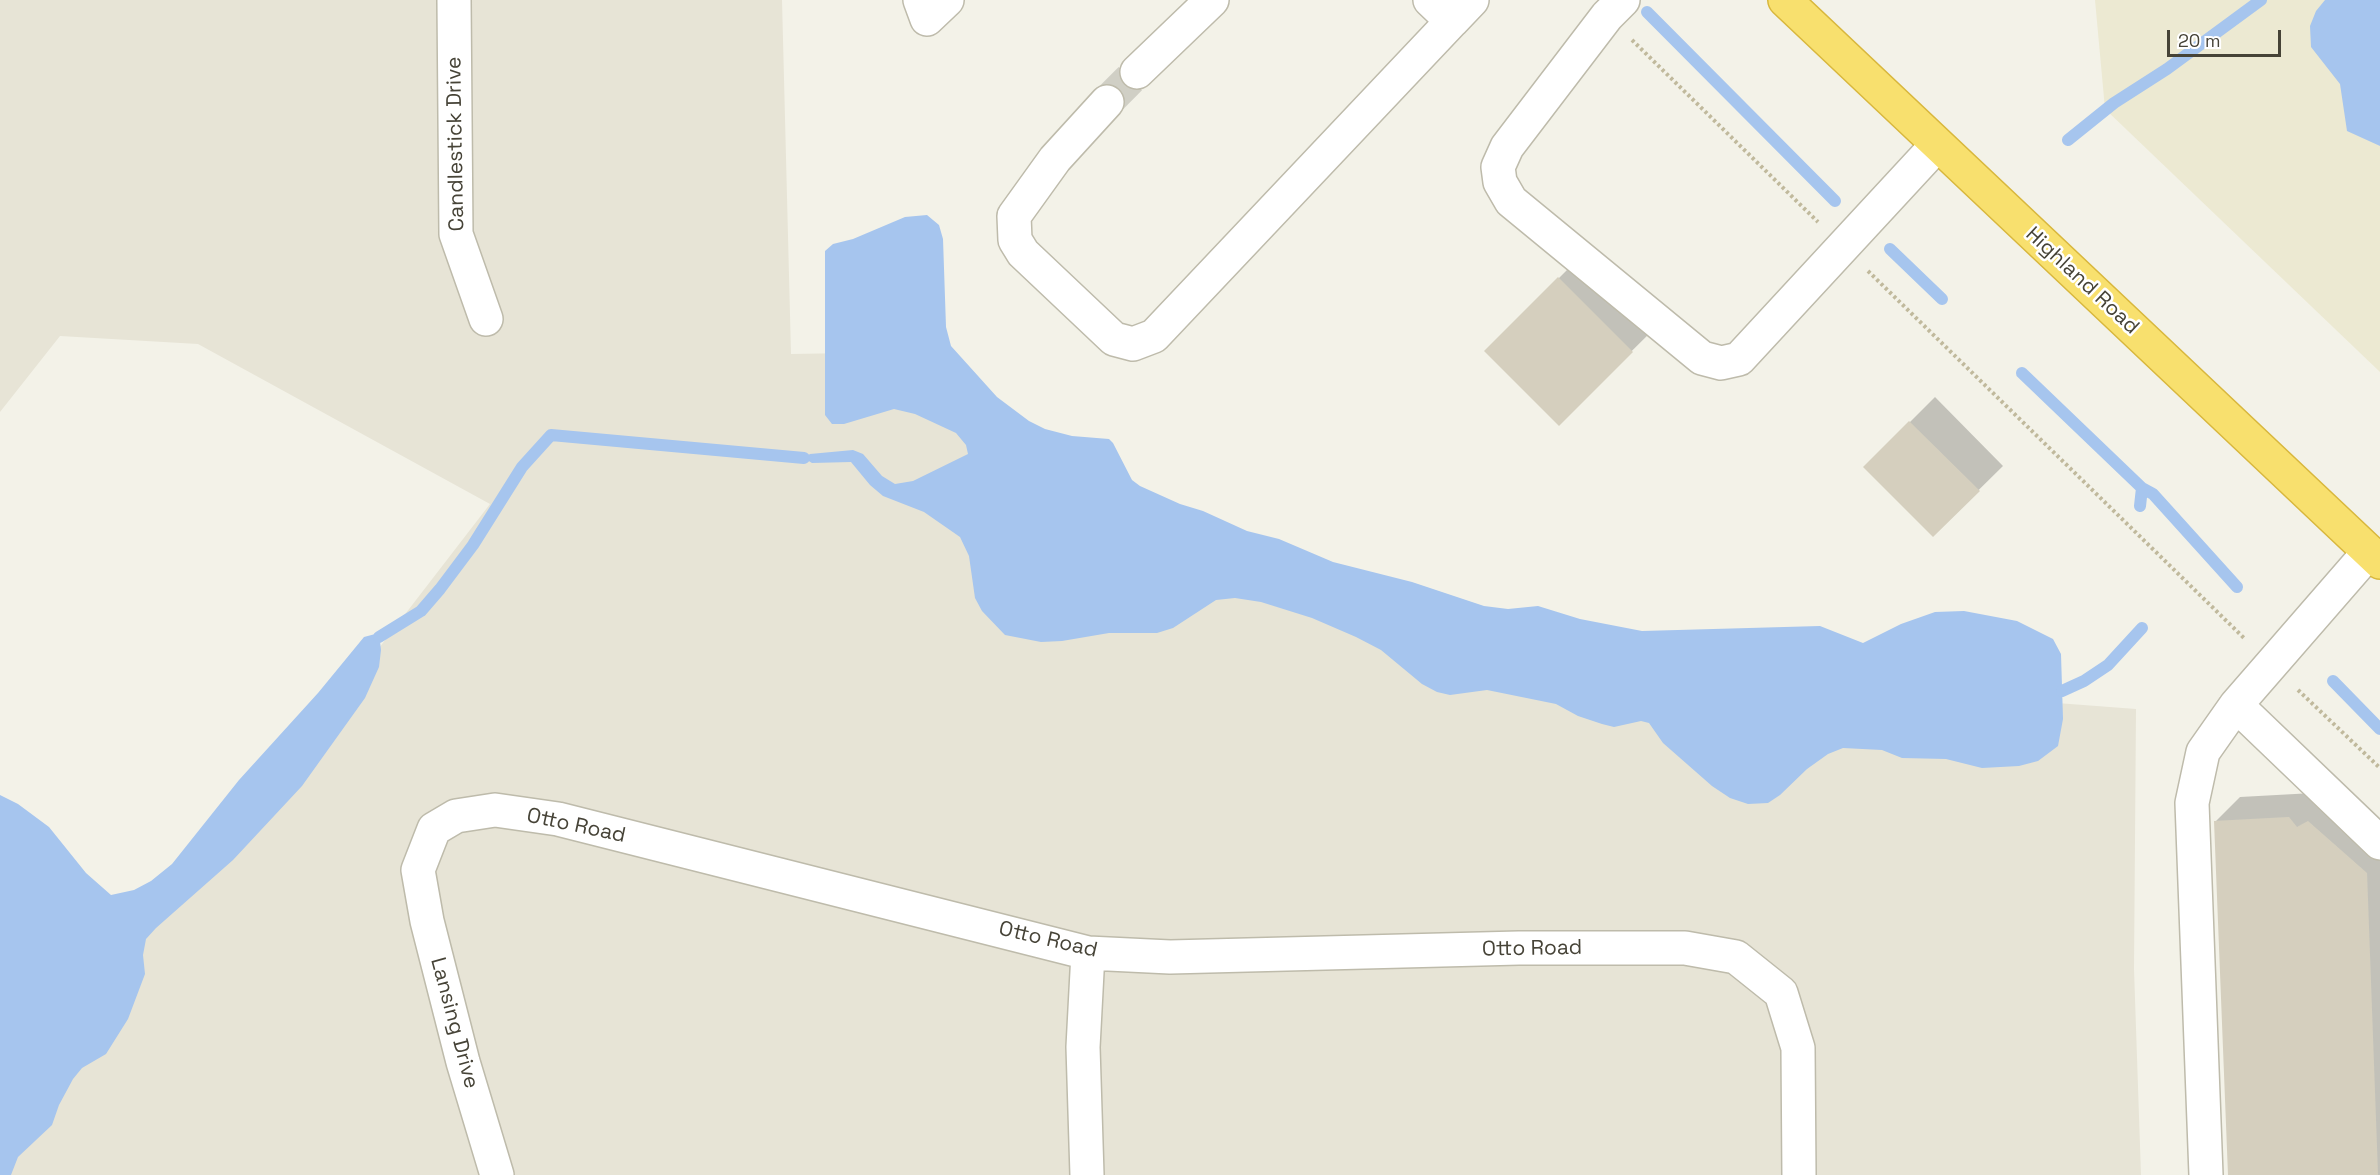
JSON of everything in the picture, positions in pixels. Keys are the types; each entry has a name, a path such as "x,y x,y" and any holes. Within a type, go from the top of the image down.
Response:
{"highway":[{"name":"Highland Road","path":"1785,0 2375,557"}],"street":[{"name":"Candlestick Drive","path":"454,0 456,234 486,319"},
{"path":"920,0 927,19 947,0"},
{"path":"1137,72 1212,0"},
{"path":"1107,102 1056,159 1014,216 1015,240 1023,253 1114,339 1133,344 1154,336 1451,7"},
{"path":"1615,8 1508,147 1498,167 1500,182 1511,201 1702,358 1721,363 1739,359 1842,245 1937,145"},
{"path":"2206,1175 2192,804 2203,752 2236,705 2271,664 2375,557"},
{"path":"2236,705 2380,843"},
{"name":"Otto Road","path":"418,870 434,829 456,816 495,810 558,819 1088,953 1170,957 1519,948 1685,948 1736,957 1781,993 1798,1048 1799,1175"},
{"name":"Lansing Drive","path":"418,870 430,932 463,1062 497,1175"},
{"path":"1087,1175 1083,1047 1088,953"}],"path":[{"path":"1615,8 1842,245 2380,768"}],"shaded area":[{"path":"0,0 782,0 791,354 909,352 1183,561 2004,699 2136,709 2134,969 2141,1175 0,1175 0,1061 342,696 490,504 198,344 60,336 0,412"},
{"path":"2095,0 2380,0 2380,372 2105,109"}],"water":[{"path":"2325,0 2380,0 2380,146 2347,131 2340,84 2311,47 2310,26 2316,11"},
{"path":"927,215 939,225 943,239 946,327 951,346 997,397 1029,421 1045,429 1072,436 1109,439 1132,480 1140,486 1247,531 1279,539 1333,562 1412,582 1484,606 1508,609 1538,606 1580,619 1642,631 1820,626 1863,643 1901,624 1935,612 1964,611 2017,621 2053,639 2061,654 2063,719 2058,746 2038,761 2019,766 1982,768 1946,759 1902,758 1882,750 1843,748 1828,754 1807,769 1780,795 1768,803 1748,804 1730,798 1712,786 1663,743 1649,723 1641,721 1614,727 1578,716 1556,704 1487,690 1450,695 1437,692 1422,684 1381,650 1356,637 1312,618 1261,602 1235,598 1216,600 1173,628 1157,633 1109,633 1041,642 1005,635 982,611 975,598 969,556 960,537 924,512 883,496 870,485 851,462 812,463 804,458 810,454 853,450 863,454 882,476 895,484 913,481 968,454 966,445 956,433 915,414 894,409 844,424 832,424 825,415 825,251 833,244 853,239 905,217"},
{"path":"379,633 381,650 379,667 365,698 302,786 233,860 146,939 143,955 145,974 128,1019 106,1054 82,1068 73,1079 59,1105 52,1125 18,1157 11,1175 0,1175 0,795 18,804 49,827 86,873 111,895 134,890 151,881 172,864 239,780 318,693 364,637"}],"building":[{"path":"1558,277 1633,352 1559,426 1484,351"},
{"path":"1909,421 1980,491 1933,537 1863,467"},
{"path":"2289,817 2297,827 2308,821 2367,873 2378,1175 2228,1175 2214,821"}],"waterway":[{"path":"2068,140 2114,103 2167,69 2261,0"},
{"path":"1647,12 1835,201"},
{"path":"1890,249 1942,299"},
{"path":"2022,373 2142,488 2153,494 2237,587"},
{"path":"379,637 421,611 440,589 473,545 522,467 551,435 804,458"},
{"path":"2140,506 2142,488"},
{"path":"2062,691 2084,681 2108,665 2142,628"},
{"path":"2333,681 2380,729"}],"tunnel":[{"path":"1107,102 1137,72"}]}
